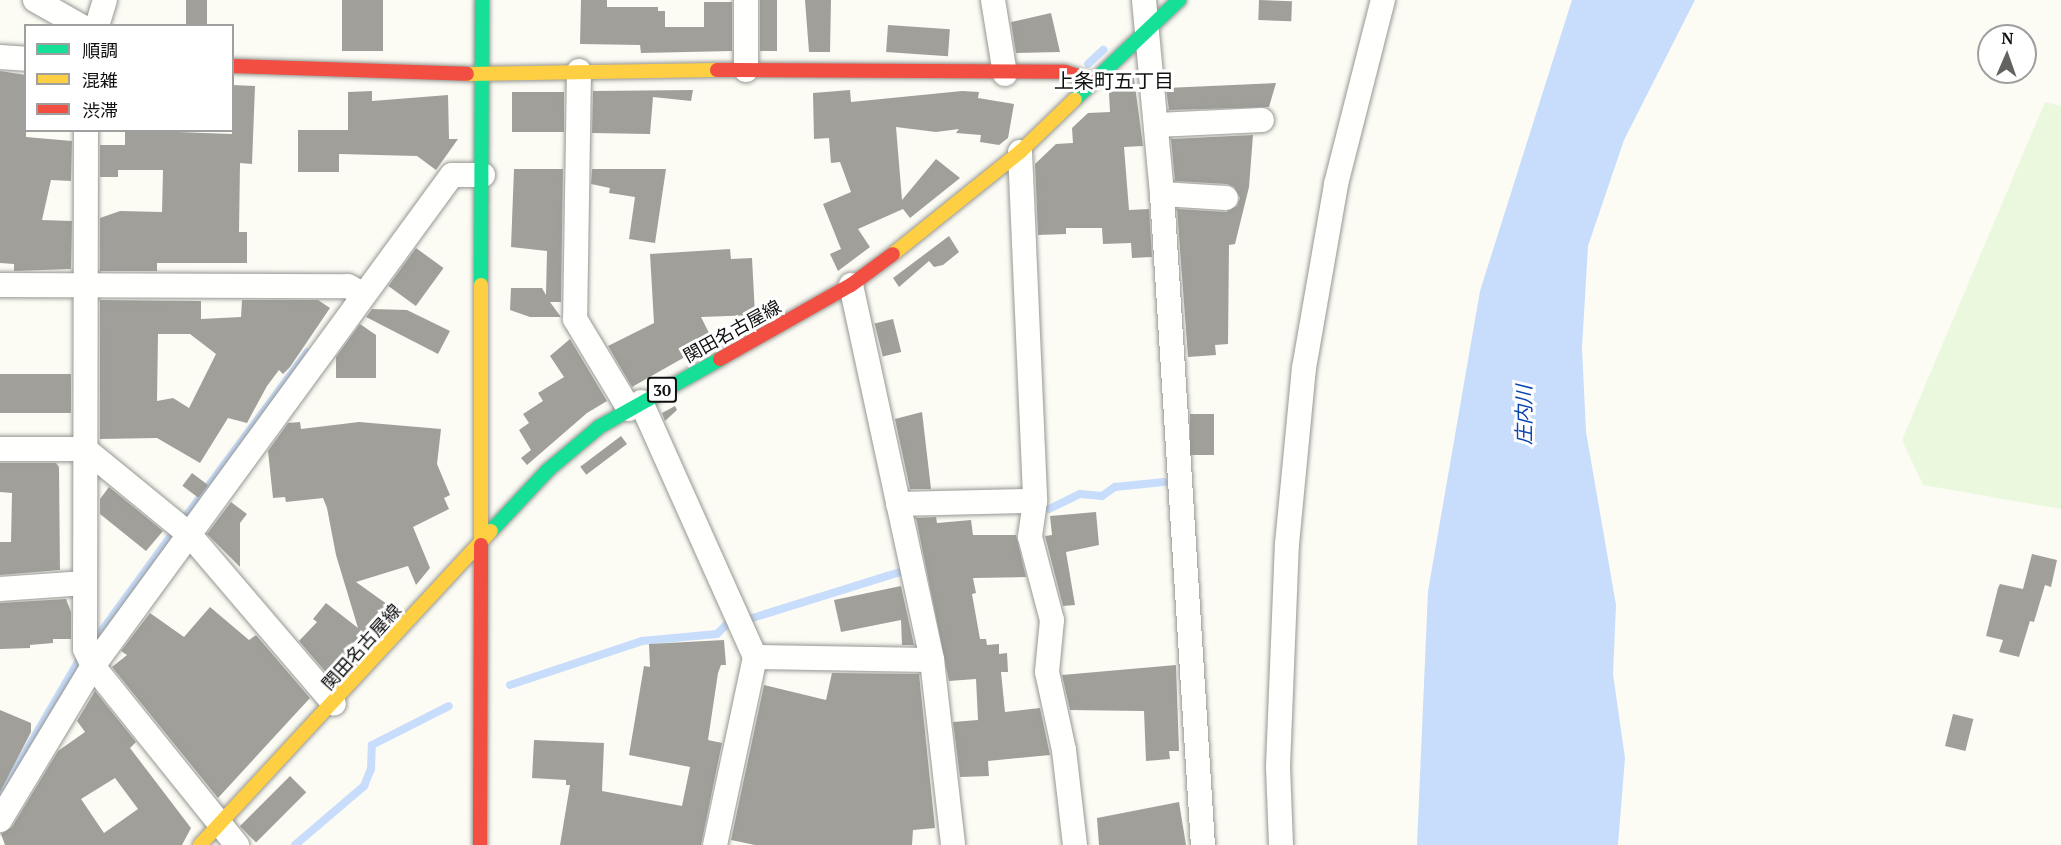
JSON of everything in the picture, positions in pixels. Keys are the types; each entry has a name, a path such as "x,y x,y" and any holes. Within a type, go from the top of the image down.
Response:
{"street":[{"path":"36,0 78,24"},
{"path":"99,24 105,0"},
{"path":"480,845 482,0"},
{"path":"746,0 746,70"},
{"path":"993,0 1005,74"},
{"path":"1144,0 1162,194 1203,845"},
{"name":"関田名古屋線","path":"200,845 334,704 548,470 599,427 851,285 930,227 1020,152 1091,80 1146,34 1179,0"},
{"path":"1281,845 1278,766 1287,544 1304,368 1336,184 1383,0"},
{"path":"0,57 24,58"},
{"path":"234,66 482,74 746,70 1005,74 1065,72 1091,80"},
{"path":"579,71 575,319 635,405 755,657 715,845"},
{"path":"1157,125 1262,120"},
{"path":"86,132 85,649 93,666 237,845"},
{"path":"1020,152 1035,501 1030,537 1052,620 1047,672 1064,750 1076,845"},
{"path":"0,820 93,666 452,175 483,175"},
{"path":"1162,194 1226,198"},
{"path":"0,285 348,286 364,296"},
{"path":"851,285 932,660 953,845"},
{"path":"0,449 85,449 189,534 334,704"},
{"path":"898,504 1035,501"},
{"path":"0,589 85,583"},
{"path":"755,657 932,660"}],"green space":[{"path":"2045,102 2061,106 2061,509 1923,485 1902,440"}],"water":[{"name":"庄内川","path":"1572,0 1695,0 1624,140 1588,246 1582,348 1586,432 1616,605 1613,674 1625,758 1618,845 1417,845 1428,591 1480,291"}],"building":[{"path":"186,0 207,0 207,24 186,24"},
{"path":"342,0 383,0 383,51 342,51"},
{"path":"581,0 607,0 607,7 658,7 658,11 665,11 665,27 704,27 704,2 732,2 732,51 641,53 640,45 580,44"},
{"path":"760,0 777,0 777,51 760,51"},
{"path":"805,0 831,0 830,52 809,52"},
{"path":"1259,0 1292,1 1291,21 1258,20"},
{"path":"1051,13 1060,52 1016,53 1011,22"},
{"path":"888,25 950,29 948,56 886,52"},
{"path":"0,71 24,75 24,132 26,132 26,137 72,141 71,181 51,180 42,220 72,221 71,269 14,271 14,264 0,263"},
{"path":"1134,78 1143,146 1124,147 1129,210 1149,209 1152,257 1132,258 1131,243 1103,244 1102,228 1066,228 1066,234 1038,235 1035,164 1056,144 1073,143 1072,128 1088,113 1110,112 1109,93 1124,79"},
{"path":"1276,83 1269,107 1169,110 1166,88"},
{"path":"234,85 255,86 252,164 240,163 239,232 247,232 247,263 157,263 157,271 100,271 100,218 120,211 162,212 163,170 118,170 118,177 100,177 100,145 125,145 125,132 232,134 234,132"},
{"path":"693,90 691,101 653,97 650,134 592,133 593,91"},
{"path":"850,90 851,102 962,91 979,92 978,98 1014,104 1008,138 999,145 980,142 981,135 956,133 959,129 936,132 896,127 902,200 936,159 960,178 910,218 903,209 858,229 870,247 838,271 830,254 841,249 823,204 851,192 840,162 831,163 829,138 814,139 813,93"},
{"path":"372,91 372,101 448,95 449,139 458,139 436,170 417,156 339,154 339,172 298,172 298,130 348,130 348,92"},
{"path":"512,92 564,92 564,132 512,132"},
{"path":"1253,135 1249,187 1235,244 1229,245 1228,344 1215,345 1216,355 1188,357 1177,209 1226,212 1237,206 1240,198 1234,187 1227,184 1175,181 1171,139"},
{"path":"514,169 563,169 561,302 550,302 561,317 530,317 510,310 511,288 542,288 546,295 547,251 511,247"},
{"path":"592,169 666,169 655,243 629,239 635,197 609,193 610,188 591,184"},
{"path":"949,236 959,252 943,265 934,267 929,261 899,287 893,278"},
{"path":"416,248 444,268 416,306 388,286"},
{"path":"730,249 731,259 752,258 755,315 701,317 713,341 632,387 608,346 654,323 650,254"},
{"path":"100,300 201,301 201,319 241,317 242,300 318,300 330,308 290,367 283,374 279,370 267,386 247,423 228,418 200,463 157,438 100,439","holes":["158,334 190,334 216,354 189,408 173,398 157,401"]},
{"path":"372,309 407,310 450,331 438,354 366,317"},
{"path":"893,319 901,352 883,357 875,324"},
{"path":"360,324 376,335 376,378 336,378 336,357"},
{"path":"570,339 607,401 587,413 527,465 521,458 531,450 519,430 529,423 523,414 543,401 538,393 564,377 550,356"},
{"path":"0,374 71,374 71,413 0,413"},
{"path":"675,406 677,410 665,421 662,413"},
{"path":"922,412 931,489 910,489 895,419"},
{"path":"1190,414 1214,414 1214,455 1190,455"},
{"path":"300,422 301,429 359,422 441,429 437,464 450,495 444,498 449,509 413,527 430,568 416,585 408,566 356,582 391,607 330,677 299,641 317,622 313,619 326,603 358,628 336,555 327,508 323,498 286,502 285,497 273,498 268,451 288,423"},
{"path":"621,436 627,444 586,475 580,467"},
{"path":"0,463 56,463 59,467 60,570 0,575 0,542 11,542 12,493 0,492"},
{"path":"192,473 208,485 198,498 182,486"},
{"path":"109,487 163,531 146,551 100,514 100,499"},
{"path":"231,502 247,514 240,523 240,567 207,534"},
{"path":"1096,512 1099,545 1066,552 1075,605 1063,606 1045,536 1052,535 1050,516"},
{"path":"936,517 937,523 971,520 973,535 1016,535 1026,577 973,578 976,593 972,594 980,639 986,639 987,645 999,644 999,654 1007,653 1008,672 1001,672 1005,712 1040,708 1050,755 988,761 989,776 960,777 953,722 978,720 976,679 949,681 916,518"},
{"path":"2032,554 2057,560 2051,587 2045,585 2034,622 2030,621 2019,657 1999,652 2003,640 1986,636 2000,584 2023,589"},
{"path":"901,586 914,645 902,645 901,620 841,632 834,600"},
{"path":"66,599 71,612 71,639 53,639 53,643 30,645 30,648 0,649 0,603"},
{"path":"210,607 249,640 256,635 310,698 218,798 112,667 127,655 121,651 150,613 184,637"},
{"path":"724,640 726,665 721,665 718,673 708,740 722,743 701,845 560,845 570,785 566,785 566,780 532,778 534,740 604,743 602,791 682,806 690,767 629,755 644,666 650,667 649,644"},
{"path":"1176,665 1179,751 1169,751 1170,759 1146,761 1144,711 1070,710 1062,675"},
{"path":"832,673 919,674 935,828 913,830 912,845 755,845 731,840 764,685 826,700"},
{"path":"95,691 136,742 130,748 191,828 182,845 5,845 1,834 12,827 58,751 85,732 77,721","holes":["115,778 138,809 104,833 81,799"]},
{"path":"0,710 31,723 31,732 0,792"},
{"path":"1953,714 1973,719 1965,751 1945,746"},
{"path":"290,776 306,792 256,842 240,826"},
{"path":"1179,802 1186,845 1099,845 1097,818"}],"waterway":[{"path":"1088,64 1103,50"},
{"path":"184,519 307,353"},
{"path":"1049,509 1080,494 1102,496 1115,487 1164,482"},
{"path":"92,644 175,530"},
{"path":"746,620 900,572"},
{"path":"510,685 642,641 717,634 727,624"},
{"path":"0,796 79,660"},
{"path":"295,845 364,786 371,769 372,745 449,706"}],"traffic: fast":[{"path":"481,285 482,0"},
{"path":"1075,99 1179,0"},
{"path":"491,531 548,470 599,427 720,359"}],"traffic: slow":[{"path":"467,74 717,70"},
{"path":"893,254 1020,152 1075,99"},
{"path":"481,285 481,545"},
{"path":"200,845 491,531"}],"traffic: jam":[{"path":"234,66 467,74"},
{"path":"717,70 1065,72 1091,80"},
{"path":"720,359 851,285 893,254"},
{"path":"480,845 481,545"}],"district":[{"name":"上条町五丁目","path":"1114,80"}]}
